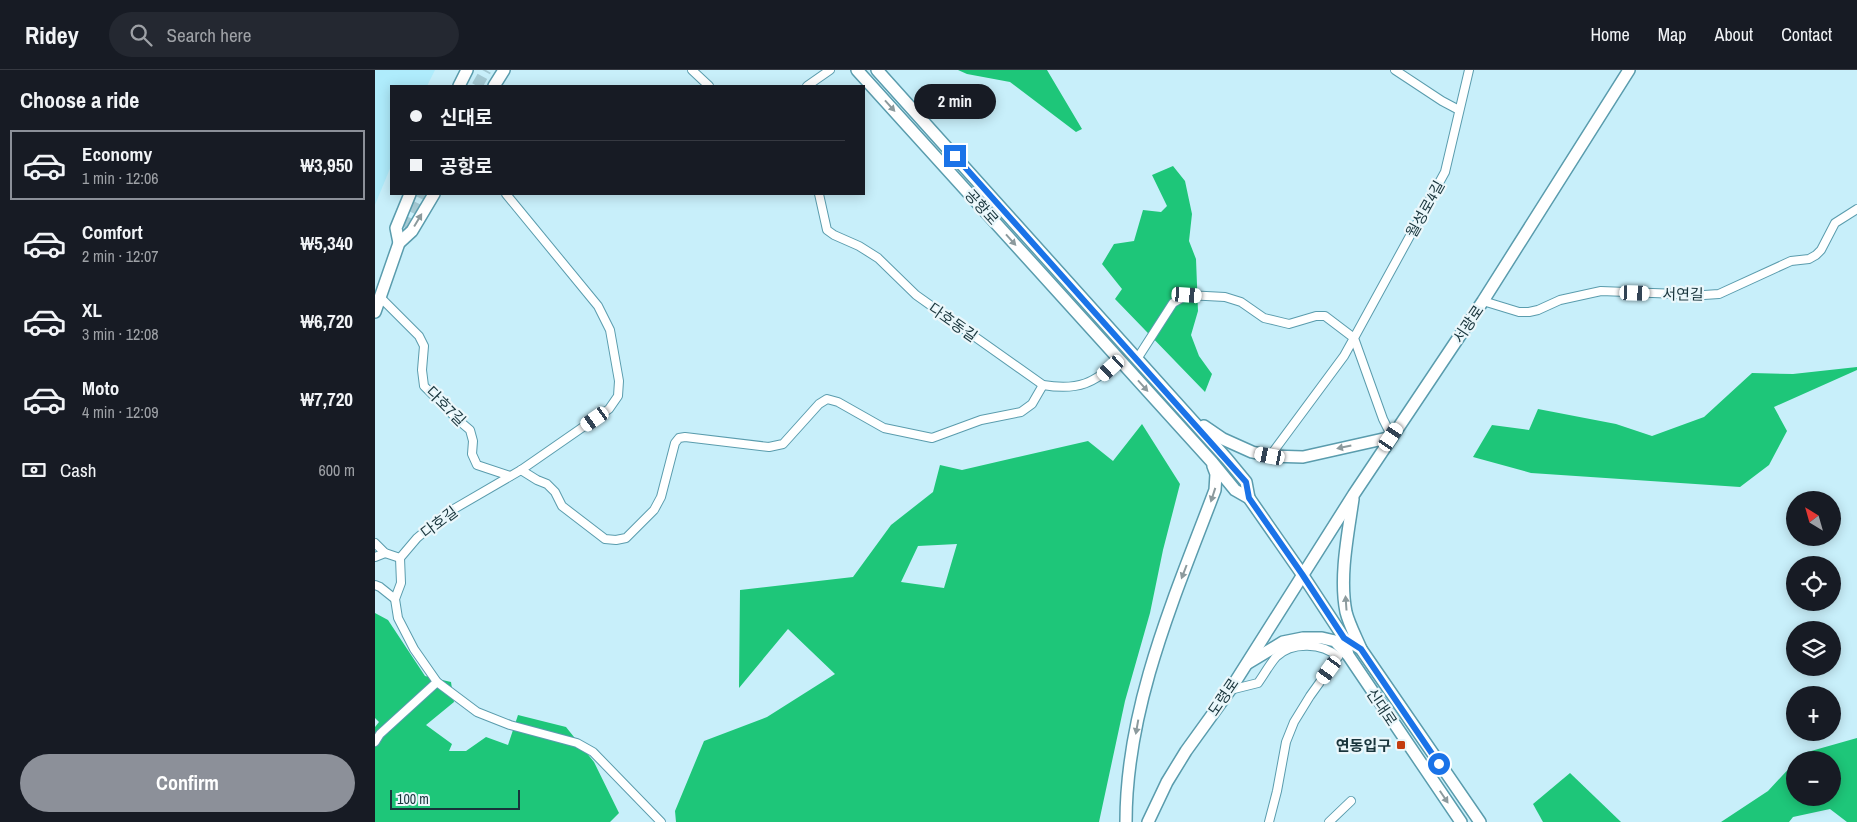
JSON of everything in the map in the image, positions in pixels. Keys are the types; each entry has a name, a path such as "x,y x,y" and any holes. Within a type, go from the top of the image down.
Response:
{"street":[{"path":"460,85 467,70"},
{"path":"495,85 504,70"},
{"path":"692,70 708,85"},
{"path":"808,85 830,70"},
{"name":"공항로","path":"857,70 1212,462 1235,490 1249,498"},
{"name":"공항로","path":"877,70 1137,358 1246,482 1249,498 1302,574"},
{"path":"1395,70 1459,110"},
{"name":"월성로4길","path":"1270,456 1344,356 1445,172 1469,70"},
{"name":"서광로","path":"1302,574 1391,437 1483,301 1629,70"},
{"path":"399,243 396,228 410,195"},
{"path":"375,312 399,243 412,230 433,195"},
{"name":"다호길","path":"400,558 417,538 447,513 521,470 609,409 618,396 619,381 610,330 598,306 507,195"},
{"name":"다호동길","path":"820,195 822,199 827,230 878,258 916,295 1043,385"},
{"name":"서연길","path":"1483,301 1519,312 1529,312 1560,300 1601,291 1719,294 1791,261 1809,259 1816,256 1835,223 1857,209"},
{"path":"1137,358 1173,303 1187,295 1225,297 1241,302 1264,318 1289,324 1316,316 1325,316 1354,338 1391,437 1303,457 1270,456 1252,452 1223,439 1188,415"},
{"name":"다호7길","path":"380,297 419,336 424,346 422,370 424,386 470,430 473,441 472,454 477,465 510,476"},
{"path":"521,470 547,484 555,492 561,506 605,539 616,540 626,538 655,510 661,497 675,443 679,438 685,437 769,447 783,444 819,404 827,399 838,402 884,428 932,438 981,420 1021,412 1032,404 1043,385 1058,387 1081,385 1102,376 1120,360"},
{"path":"1126,822 1126,801 1131,758 1140,707 1171,607 1215,490 1216,474 1212,462"},
{"path":"1354,494 1347,545 1345,580 1347,612 1361,649"},
{"path":"375,543 385,553 400,558 401,583 395,599 398,618 414,649 437,682 477,712 510,725 577,743 593,752 661,822"},
{"path":"375,557 385,553"},
{"name":"신대로","path":"1302,574 1344,638 1348,655 1461,822"},
{"name":"도령로","path":"1148,822 1167,782 1186,751 1230,690 1302,574"},
{"path":"375,585 395,599"},
{"path":"1245,665 1283,642 1303,638 1321,638 1335,642 1348,655"},
{"name":"신대로","path":"1344,638 1361,649 1480,822"},
{"path":"1230,690 1258,683 1277,656 1291,648 1321,647 1331,651 1338,657 1294,722 1285,742 1277,790 1269,822"},
{"path":"375,742 380,734 437,682"},
{"path":"1329,822 1351,801"}],"shaded area":[{"path":"375,70 435,70 428,85 390,85 390,168 375,205"}],"green space":[{"path":"958,70 1047,70 1082,129 1076,132 1010,82 967,74"},
{"path":"1173,166 1185,181 1192,214 1189,241 1196,259 1198,311 1191,335 1199,356 1212,374 1205,392 1115,299 1122,289 1102,264 1114,244 1134,241 1143,210 1161,212 1167,206 1152,175"},
{"path":"1857,367 1857,370 1774,407 1787,431 1769,465 1740,487 1531,473 1473,457 1492,425 1529,430 1538,409 1616,424 1652,436 1704,417 1752,373 1793,374"},
{"path":"1142,424 1180,484 1163,550 1150,613 1125,701 1099,822 676,822 675,811 704,741 767,717 835,674 788,629 739,688 740,590 853,577 891,525 933,492 940,465 962,470 1088,441 1113,461","holes":["957,544 944,588 901,582 918,546"]},
{"path":"375,613 388,620 425,676 451,682 454,702 426,725 452,744 449,751 466,751 486,737 508,745 518,715 566,727 594,762 619,813 610,822 375,822 375,727 379,722 375,718"},
{"path":"1857,738 1857,822 1847,822 1830,809 1793,817 1789,822 1721,822 1768,791 1786,772 1786,806 1841,806 1841,751 1811,751"},
{"path":"1570,773 1621,822 1543,822 1533,804"}],"tunnel":[{"path":"478,85 486,70"},
{"path":"399,243 422,195"}],"place":[{"name":"연동입구","path":"1401,745"}],"route":[{"path":"955,156 1246,482 1249,498 1344,638 1361,649 1439,764"}]}
